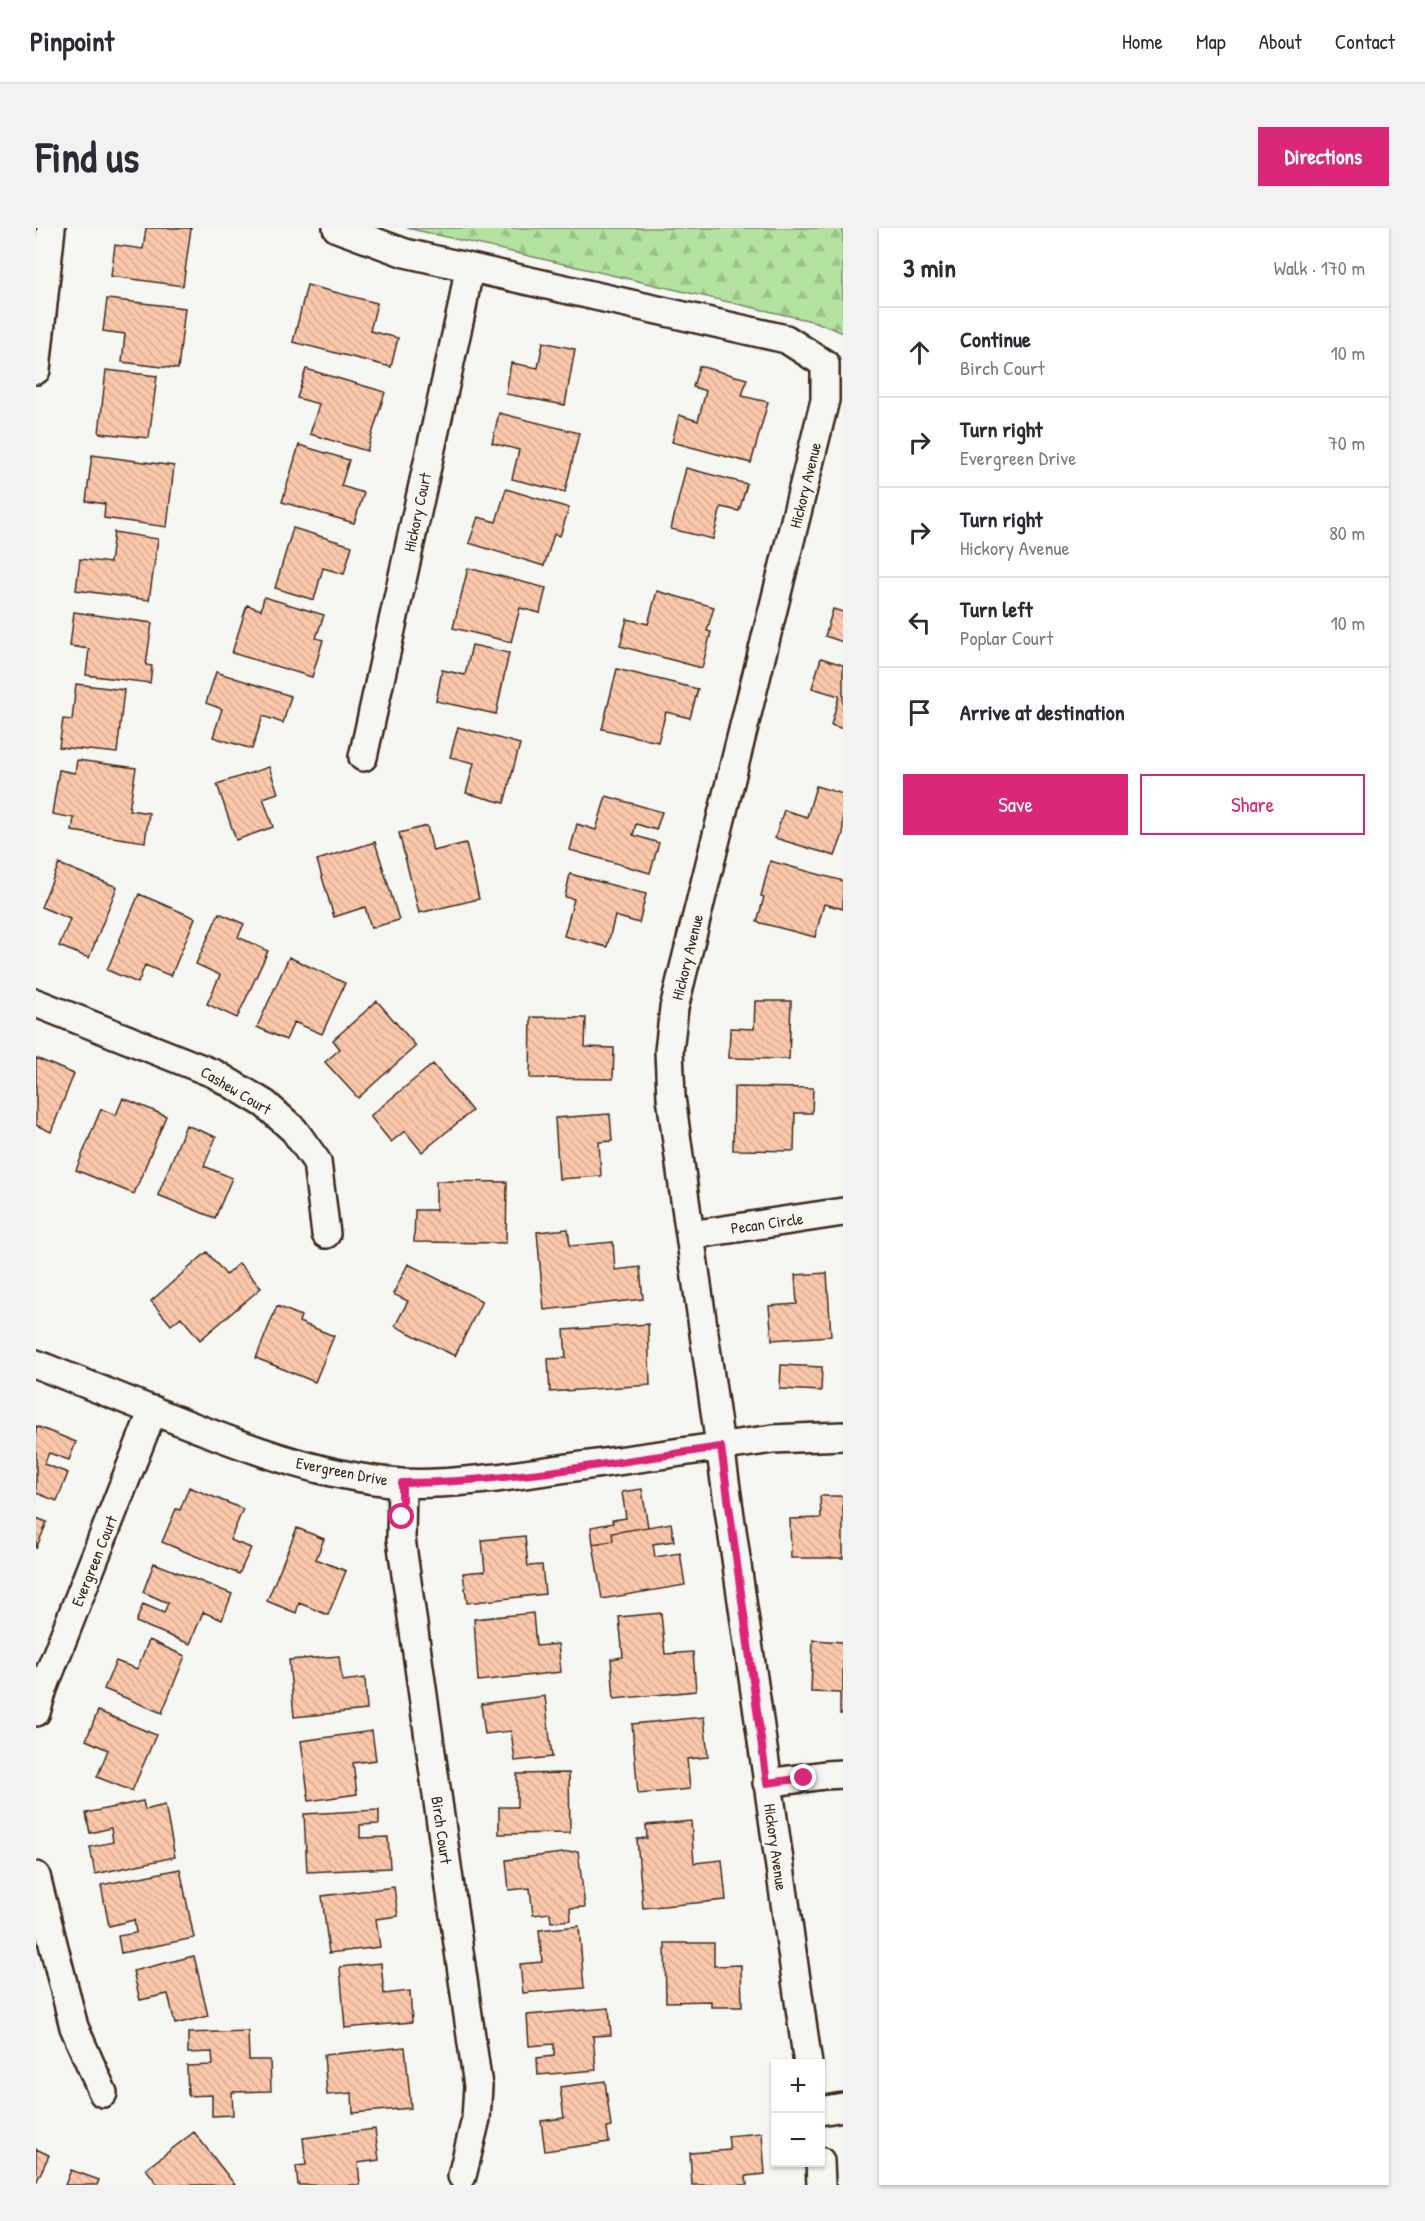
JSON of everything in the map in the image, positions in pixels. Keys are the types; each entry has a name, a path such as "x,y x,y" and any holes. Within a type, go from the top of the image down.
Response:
{"street":[{"path":"36,370 51,228"},
{"name":"Hickory Avenue","path":"337,228 405,253 786,339 825,364 825,400 674,1008 669,1052 671,1097 807,2059"},
{"name":"Hickory Court","path":"363,757 469,268"},
{"name":"Cashew Court","path":"36,1003 215,1074 265,1104 294,1130 317,1162 326,1234"},
{"name":"Pecan Circle","path":"690,1235 843,1212"},
{"name":"Evergreen Drive","path":"36,1364 261,1453 310,1468 402,1483 497,1478 773,1439 843,1436"},
{"name":"Evergreen Court","path":"36,1712 153,1410"},
{"name":"Birch Court","path":"402,1483 401,1539 478,2086 476,2119 462,2176"},
{"path":"767,1783 825,1774 843,1774"},
{"path":"36,1876 74,2027 104,2093"},
{"path":"825,2110 843,2107"},
{"path":"820,2167 821,2185"}],"green space":[{"path":"407,228 843,228 843,333 816,322"}],"building":[{"path":"146,228 191,228 183,286 111,276 115,245 143,249"},
{"path":"307,285 377,303 370,331 398,338 391,367 293,342"},
{"path":"107,299 185,308 178,369 122,362 125,334 103,331"},
{"path":"543,342 575,349 565,405 506,394 511,363 538,368"},
{"path":"699,366 747,379 742,396 768,402 751,463 672,442 679,415 698,421 706,391 693,387"},
{"path":"306,369 385,392 367,451 310,434 319,404 297,398"},
{"path":"106,370 157,376 149,438 99,433"},
{"path":"499,413 579,433 565,492 512,479 519,450 492,443"},
{"path":"299,445 349,460 341,486 364,493 354,523 282,502"},
{"path":"92,455 174,466 167,527 104,518 105,504 86,501"},
{"path":"686,468 747,484 739,511 721,507 713,539 671,529"},
{"path":"506,489 569,508 560,536 554,534 544,566 469,543 478,517 496,522"},
{"path":"293,528 352,546 344,574 323,568 314,600 275,588"},
{"path":"114,532 158,539 149,600 76,590 80,559 110,563"},
{"path":"468,568 546,588 540,613 520,608 511,642 453,628"},
{"path":"657,591 714,607 707,631 711,632 702,668 620,646 627,619 648,624"},
{"path":"264,597 324,615 316,638 323,640 312,677 232,653 247,605 261,610"},
{"path":"833,609 843,612 843,642 825,636"},
{"path":"74,612 152,623 146,665 152,666 150,683 86,675 89,649 70,646"},
{"path":"472,645 509,653 496,714 436,701 442,670 465,675"},
{"path":"821,658 843,665 843,729 831,725 839,696 812,688"},
{"path":"617,669 698,689 690,718 666,712 658,742 602,729"},
{"path":"216,672 291,696 283,723 263,716 252,749 213,737 222,709 206,703"},
{"path":"76,684 124,690 117,753 59,747 63,719 72,720"},
{"path":"458,727 520,744 504,803 466,793 474,763 450,757"},
{"path":"77,760 136,768 129,810 149,813 145,842 72,831 74,818 52,814 59,770 75,773"},
{"path":"269,767 278,793 263,798 273,827 236,840 217,784"},
{"path":"816,786 843,794 843,834 835,856 775,838 784,810 807,817"},
{"path":"606,796 662,812 656,830 636,824 633,835 659,843 650,873 570,850 577,824 596,830"},
{"path":"427,826 433,851 466,843 479,899 419,913 399,833"},
{"path":"375,842 399,920 371,928 365,907 334,917 317,860"},
{"path":"770,861 843,881 843,909 824,904 815,937 757,922"},
{"path":"59,864 117,887 89,958 59,946 70,919 41,907"},
{"path":"570,874 646,894 639,923 615,916 607,947 564,936 574,899 565,897"},
{"path":"139,894 195,918 171,976 145,965 138,983 107,970"},
{"path":"219,913 244,924 238,937 268,951 237,1018 207,1004 220,975 196,964"},
{"path":"289,957 345,983 322,1034 294,1022 286,1040 257,1027"},
{"path":"377,1001 416,1046 358,1098 325,1062 340,1049 333,1040"},
{"path":"755,1001 791,1001 789,1059 729,1058 730,1028 754,1029"},
{"path":"531,1017 586,1018 585,1047 614,1048 613,1079 530,1078"},
{"path":"36,1058 74,1074 51,1132 36,1125"},
{"path":"433,1064 472,1111 422,1152 405,1131 391,1142 370,1116"},
{"path":"734,1087 813,1088 812,1113 795,1113 794,1151 733,1150"},
{"path":"123,1098 166,1116 134,1194 76,1170 101,1109 116,1115"},
{"path":"610,1114 612,1141 599,1142 601,1176 559,1179 555,1118"},
{"path":"186,1125 216,1137 204,1166 232,1178 215,1218 158,1195"},
{"path":"436,1181 507,1182 506,1243 414,1242 415,1210 436,1210"},
{"path":"568,1229 570,1246 613,1242 615,1270 640,1267 643,1299 544,1310 537,1232"},
{"path":"207,1252 226,1275 239,1263 261,1288 200,1340 181,1317 171,1325 151,1301"},
{"path":"408,1264 482,1301 455,1356 395,1326 408,1301 393,1294"},
{"path":"827,1273 831,1336 772,1340 769,1306 797,1304 795,1275"},
{"path":"277,1306 301,1316 299,1322 334,1336 315,1382 256,1358"},
{"path":"648,1324 650,1385 550,1392 548,1359 566,1358 564,1330"},
{"path":"781,1365 822,1367 821,1391 780,1389"},
{"path":"36,1426 76,1442 69,1460 49,1453 44,1464 68,1473 57,1501 36,1493"},
{"path":"189,1487 243,1509 230,1540 251,1548 239,1574 162,1542 176,1509 180,1510"},
{"path":"642,1489 648,1527 612,1533 613,1541 593,1544 591,1527 626,1518 622,1492"},
{"path":"820,1496 843,1496 843,1558 791,1558 790,1519 821,1518"},
{"path":"36,1518 47,1522 36,1549"},
{"path":"671,1523 674,1541 653,1544 655,1557 680,1553 685,1585 602,1599 593,1544 613,1541 612,1533"},
{"path":"297,1528 324,1539 316,1559 346,1571 328,1615 299,1603 296,1613 267,1601"},
{"path":"525,1536 528,1566 542,1565 545,1594 467,1603 463,1573 485,1571 482,1540"},
{"path":"154,1563 232,1594 222,1620 203,1612 190,1644 136,1622 143,1604 164,1613 168,1603 143,1592"},
{"path":"533,1613 536,1646 558,1644 561,1672 478,1681 474,1619"},
{"path":"661,1613 665,1654 693,1652 696,1691 614,1699 611,1659 623,1657 619,1617"},
{"path":"149,1640 185,1656 162,1713 104,1689 116,1661 137,1669"},
{"path":"813,1640 843,1642 843,1714 840,1714 840,1693 811,1692"},
{"path":"339,1656 342,1681 365,1678 367,1710 294,1717 289,1660"},
{"path":"545,1696 552,1757 515,1761 511,1731 485,1734 481,1704"},
{"path":"98,1711 156,1735 132,1791 97,1777 108,1750 86,1740"},
{"path":"704,1717 708,1757 687,1759 690,1789 638,1794 632,1724"},
{"path":"372,1731 376,1760 353,1763 357,1794 309,1801 301,1741"},
{"path":"569,1773 570,1833 499,1834 499,1807 517,1807 517,1774"},
{"path":"143,1801 145,1810 165,1805 175,1857 95,1874 90,1847 113,1842 111,1828 90,1833 86,1813"},
{"path":"379,1810 379,1824 360,1825 360,1838 388,1837 390,1868 307,1872 304,1814"},
{"path":"691,1821 694,1863 722,1860 726,1900 643,1908 637,1839 647,1838 646,1825"},
{"path":"578,1851 585,1907 570,1908 571,1920 551,1922 550,1913 533,1915 530,1888 509,1890 506,1860"},
{"path":"180,1869 194,1938 121,1953 118,1936 136,1933 134,1920 109,1926 101,1885"},
{"path":"394,1887 398,1916 376,1919 380,1947 329,1953 322,1896"},
{"path":"579,1926 584,1988 523,1993 520,1964 542,1962 539,1930"},
{"path":"665,1943 714,1943 714,1966 741,1965 742,2007 711,2007 711,2001 666,2002"},
{"path":"194,1956 208,2016 175,2024 168,1994 140,2000 133,1971"},
{"path":"381,1963 384,1994 410,1991 412,2022 345,2028 340,1967"},
{"path":"609,2008 611,2035 593,2036 596,2070 538,2075 537,2058 554,2056 554,2044 529,2046 527,2015"},
{"path":"248,2031 249,2060 270,2060 271,2091 232,2092 233,2115 212,2116 212,2095 188,2096 187,2066 213,2065 212,2052 188,2053 188,2033"},
{"path":"405,2047 411,2108 353,2113 352,2093 327,2095 324,2055"},
{"path":"605,2081 611,2127 607,2128 609,2142 545,2151 541,2121 564,2118 560,2087"},
{"path":"375,2129 379,2160 358,2163 360,2185 298,2185 296,2166 306,2165 303,2138"},
{"path":"194,2132 235,2185 158,2185 146,2169"},
{"path":"762,2133 765,2174 746,2176 747,2185 692,2185 690,2153 730,2150 728,2136"},
{"path":"36,2149 49,2155 36,2183"},
{"path":"71,2170 99,2180 97,2185 65,2185"}],"route":[{"path":"402,1517 402,1483 497,1478 721,1447 767,1783 804,1778"}]}
